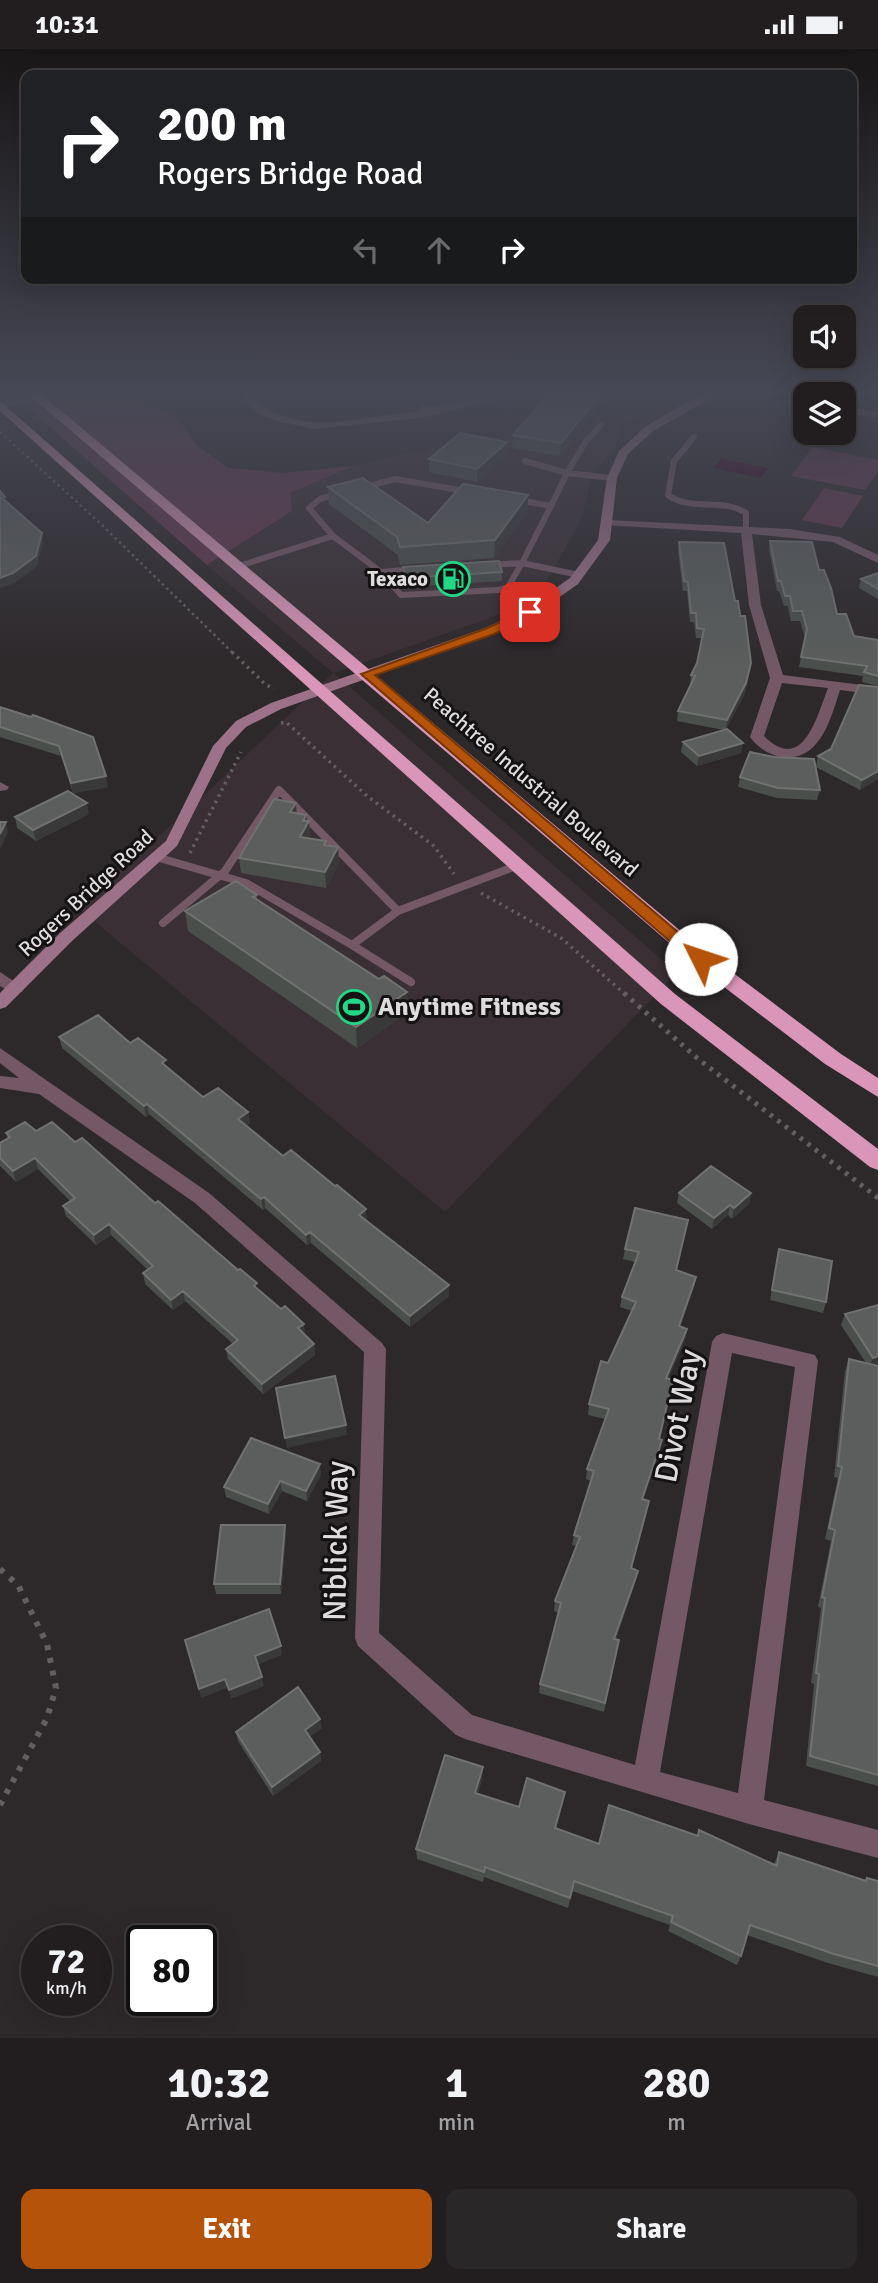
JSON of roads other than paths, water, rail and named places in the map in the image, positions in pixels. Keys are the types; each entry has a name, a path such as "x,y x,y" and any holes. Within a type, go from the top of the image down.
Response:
{"highway":[{"path":"90,486 516,866 698,1024 878,1161"},
{"name":"Peachtree Industrial Boulevard","path":"143,486 701,959 833,1059 878,1089"}],"street":[{"name":"Rogers Bridge Road","path":"0,1003 66,937 172,843 220,746 241,724 276,706 489,631 530,612 575,581 604,540 611,486"},
{"path":"608,523 790,531 835,539 878,559"},
{"path":"746,530 755,605 777,678 757,737 767,748 780,753 800,752 812,743 836,684"},
{"path":"777,678 878,691"},
{"path":"0,978 16,988"},
{"name":"Niblick Way","path":"0,1054 44,1088 202,1198 375,1349 367,1638 465,1726 749,1811 878,1844"},
{"name":"Niblick Way","path":"0,1082 44,1088"},
{"name":"Divot Way","path":"645,1781 723,1342 807,1361 749,1811"}],"lane":[{"path":"369,486 320,499 309,508 333,536 381,572 401,595 413,596 508,587 560,486"},
{"path":"433,486 473,493"},
{"path":"670,486 668,495 679,502 740,508 746,513 746,530"},
{"path":"365,487 373,492"},
{"path":"512,499 551,506"},
{"path":"239,566 333,536"},
{"path":"477,566 522,563 579,575"},
{"path":"483,572 488,565"},
{"path":"381,572 428,569"},
{"path":"469,592 475,583"},
{"path":"446,594 453,585"},
{"path":"413,596 423,586"},
{"path":"163,923 222,874 279,790 398,911"},
{"path":"156,857 246,883 352,944 411,982"},
{"path":"352,944 398,911 516,866"}],"place":[{"name":"Texaco","path":"453,579"},
{"name":"Anytime Fitness","path":"354,1007"}]}
